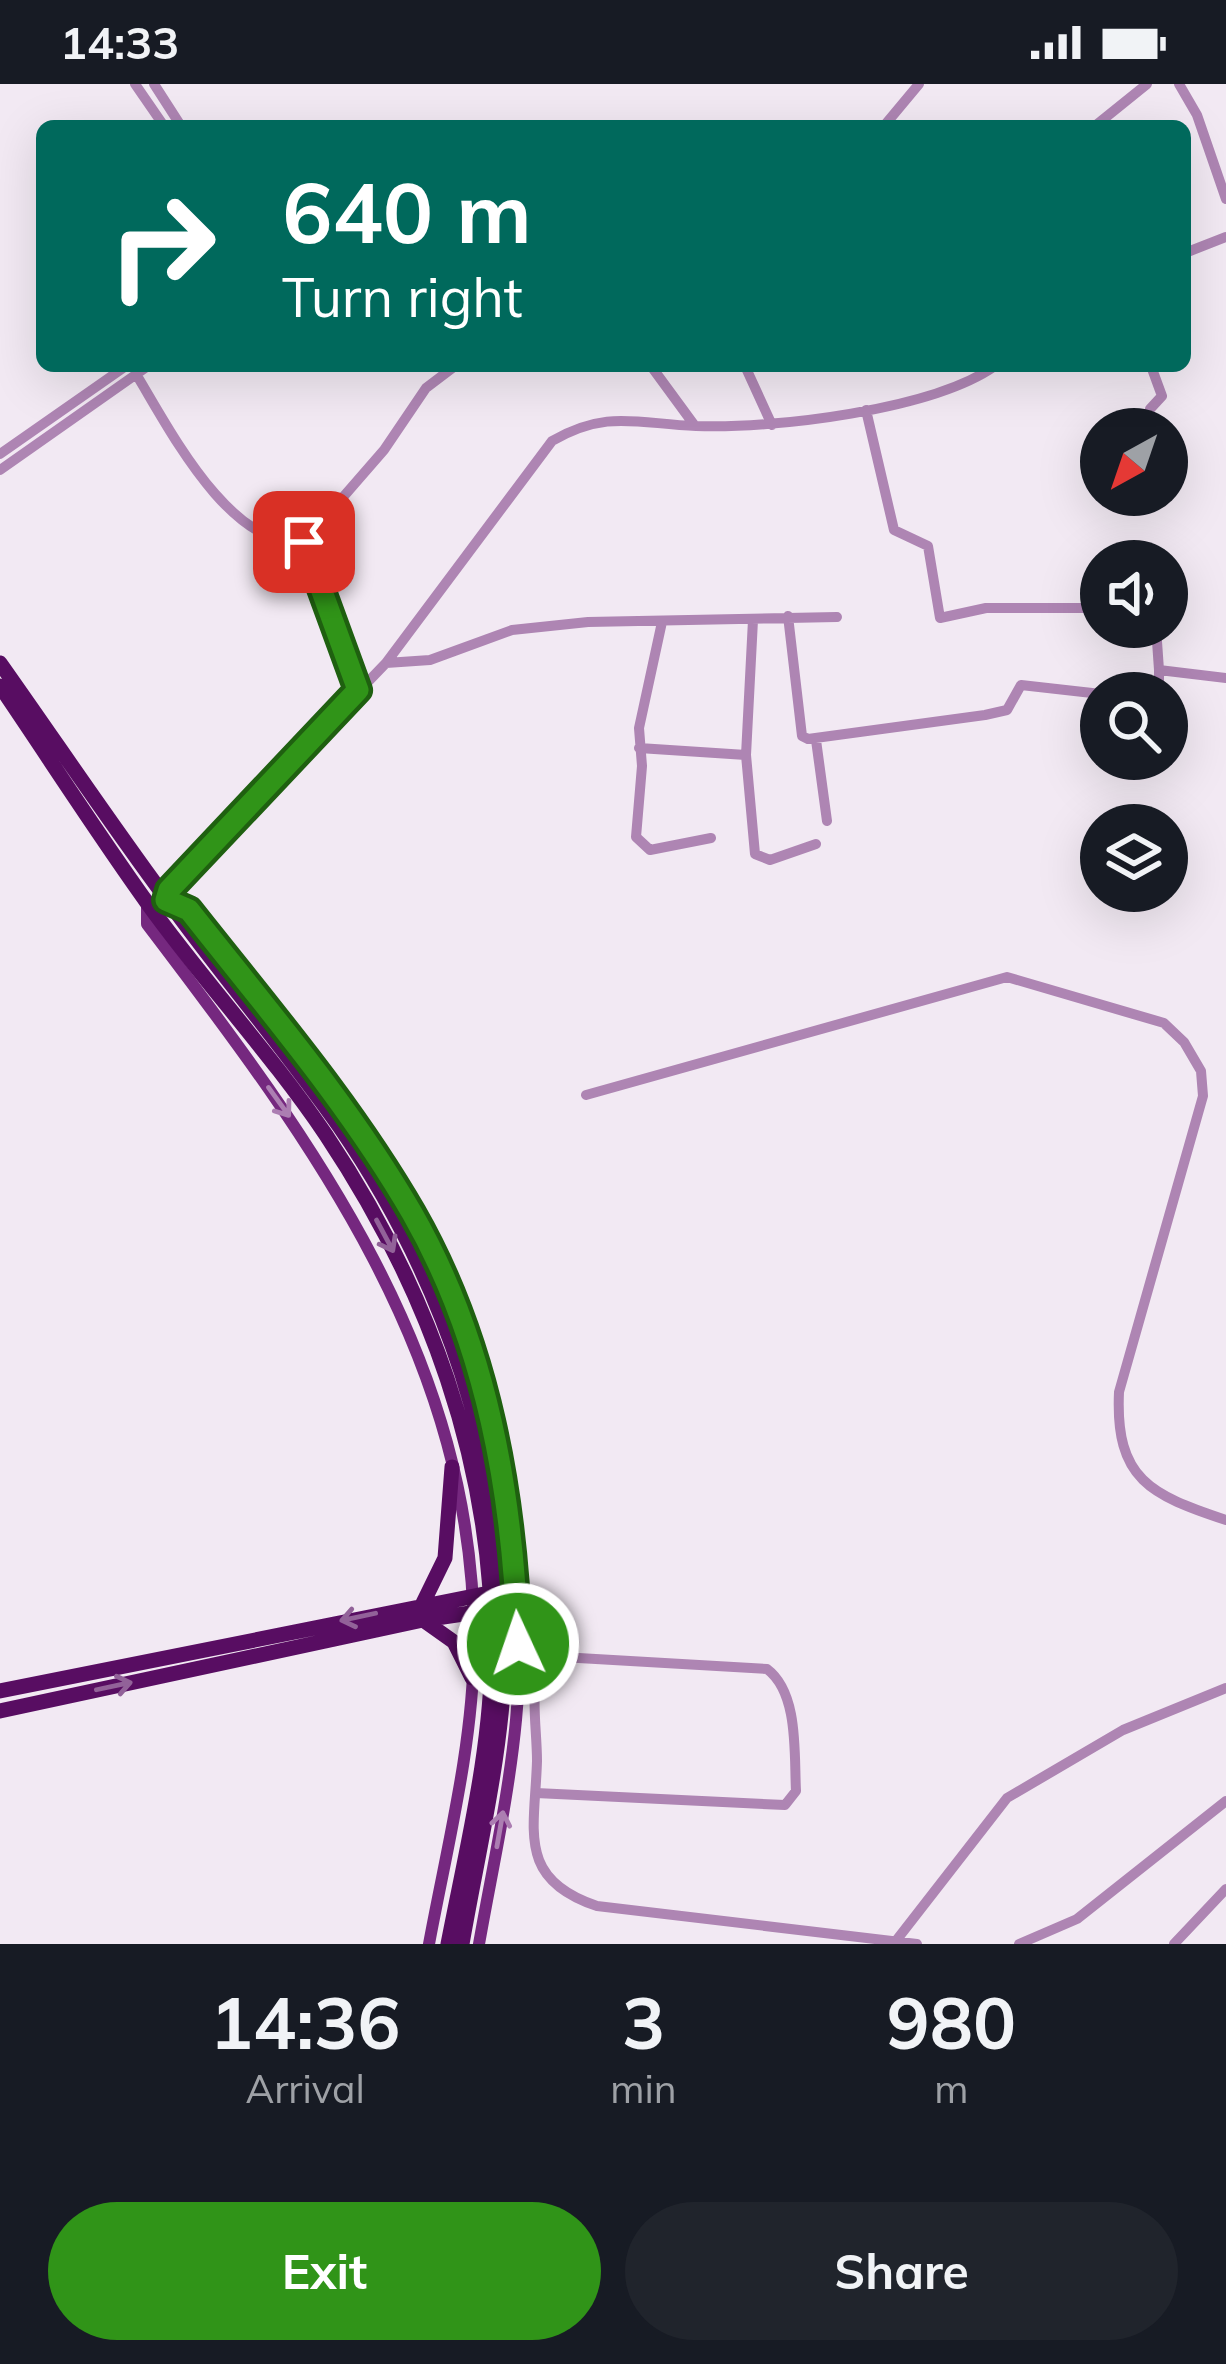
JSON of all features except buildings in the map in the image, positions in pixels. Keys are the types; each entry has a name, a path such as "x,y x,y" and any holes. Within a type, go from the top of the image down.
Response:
{"highway":[{"path":"0,663 166,900 338,1125 427,1280 459,1388 477,1484 490,1604 488,1724 462,1944"},
{"path":"0,686 146,902 335,1150 413,1290 459,1388"},
{"path":"423,1611 445,1558 452,1467"},
{"path":"0,1691 516,1597"},
{"path":"423,1611 454,1642 472,1678"},
{"path":"0,1711 423,1611"},
{"path":"448,1944 480,1812"}],"main road":[{"path":"166,900 189,910 314,1067 413,1215 482,1382 501,1458 516,1597 516,1720 478,1944"},
{"path":"146,902 147,924 312,1147 370,1246 412,1334 452,1467 471,1603 472,1678 429,1944"}],"street":[{"path":"135,84 160,120"},
{"path":"154,84 178,120"},
{"path":"889,120 920,84"},
{"path":"1102,120 1147,84"},
{"path":"1179,84 1197,115 1226,199"},
{"path":"1191,251 1226,237"},
{"path":"0,454 128,372"},
{"path":"0,470 128,372"},
{"path":"132,372 181,447 231,511 265,537 304,542"},
{"path":"304,542 384,450 426,388 446,372"},
{"path":"655,372 695,426"},
{"path":"748,372 772,425"},
{"path":"166,900 185,872 386,663 552,441 578,427 613,418 695,426 772,425 866,410 975,380 986,372"},
{"path":"1152,408 1162,396 1153,372"},
{"path":"866,410 894,530 928,546 942,621 986,608 1080,608"},
{"path":"304,542 358,690"},
{"path":"788,616 802,736 816,740 1006,710 1021,685 1080,692"},
{"path":"386,663 430,660 512,630 588,622 837,617"},
{"path":"753,620 746,755 755,854 770,860 816,844"},
{"path":"662,622 639,748 643,766 636,837 650,850 711,838"},
{"path":"1157,648 1159,670 1226,677"},
{"path":"816,740 827,821"},
{"path":"639,748 746,755"},
{"path":"586,1095 1006,977 1164,1023 1184,1042 1201,1071 1203,1096 1119,1392 1118,1425 1139,1478 1161,1498 1226,1520"},
{"path":"516,1597 538,1606 544,1615 544,1656 534,1684 536,1793 531,1829 545,1873 572,1898 614,1909 917,1944"},
{"path":"536,1793 785,1805 796,1791 793,1729 782,1680 767,1669 544,1656"},
{"path":"895,1942 1007,1798 1124,1730 1226,1688"},
{"path":"1019,1944 1077,1919 1226,1801"},
{"path":"1174,1944 1226,1889"}],"route":[{"path":"304,542 358,690 282,766 169,890 166,900 189,910 314,1067 413,1215 447,1287 482,1382 501,1458 518,1644"}]}
